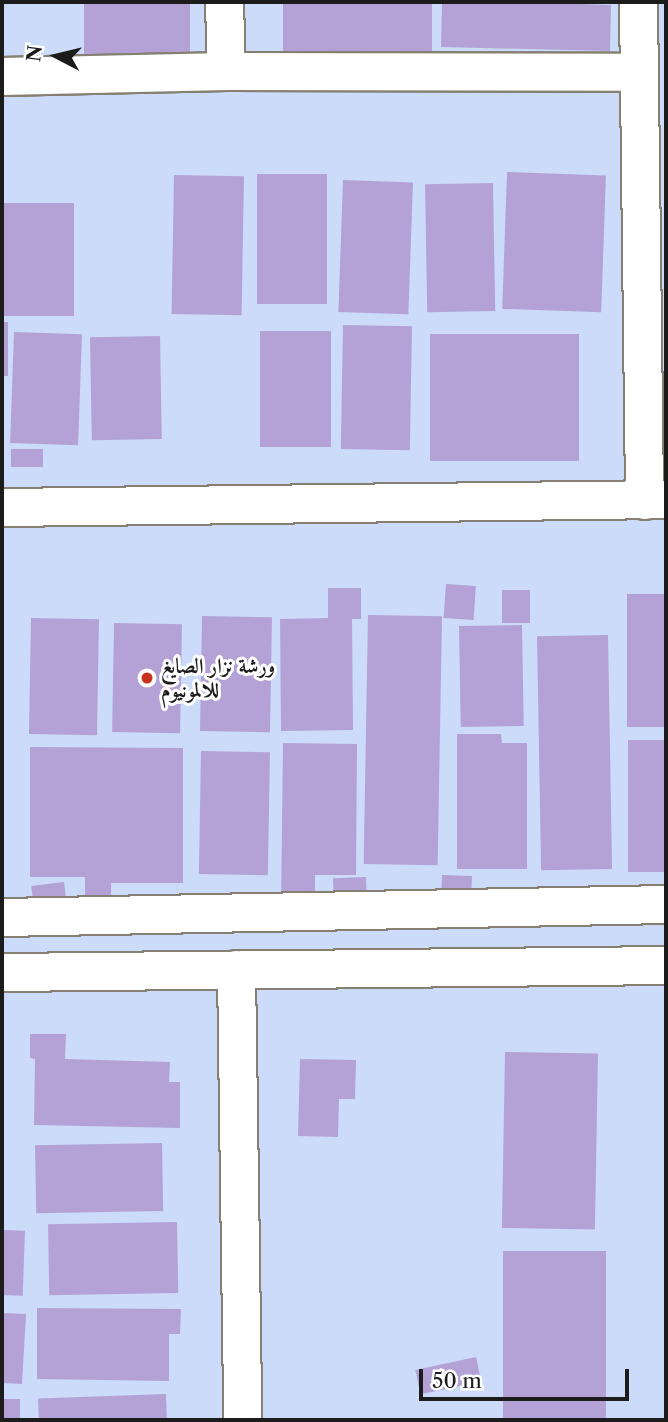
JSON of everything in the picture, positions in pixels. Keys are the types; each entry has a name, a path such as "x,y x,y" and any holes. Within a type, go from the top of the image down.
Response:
{"street":[{"path":"224,2 226,71"},
{"path":"2,507 655,499 638,72 638,2"},
{"path":"2,76 226,71 638,72"},
{"path":"2,917 666,905"},
{"path":"2,972 666,965"},
{"path":"236,969 242,1420"}],"shaded area":[{"path":"2,2 666,2 666,1420 2,1420"}],"building":[{"path":"84,2 190,2 190,55 84,55"},
{"path":"283,2 432,2 432,52 283,52"},
{"path":"442,2 582,2 611,5 610,51 441,47"},
{"path":"507,172 606,175 601,312 502,309"},
{"path":"257,174 327,174 327,304 257,304"},
{"path":"174,175 244,176 242,315 172,314"},
{"path":"343,180 413,182 408,314 338,312"},
{"path":"493,183 495,311 427,312 425,184"},
{"path":"4,203 74,203 74,316 4,316"},
{"path":"2,322 8,322 8,376 2,376"},
{"path":"343,325 412,326 410,450 341,449"},
{"path":"260,331 331,331 331,447 260,447"},
{"path":"14,332 82,334 78,445 10,443"},
{"path":"430,334 579,334 579,461 430,461"},
{"path":"160,336 162,439 92,440 90,337"},
{"path":"11,449 43,449 43,467 11,467"},
{"path":"446,584 476,586 474,620 444,618"},
{"path":"328,588 361,588 361,619 352,619 353,730 281,731 280,619 328,618"},
{"path":"502,590 530,590 530,623 502,623"},
{"path":"627,594 666,594 666,727 627,727"},
{"path":"368,615 442,616 438,865 364,864"},
{"path":"202,616 272,617 270,732 200,731"},
{"path":"31,618 99,619 97,735 29,734"},
{"name":"ورشة نزار الصايغ للالمونيوم","path":"114,623 182,624 180,733 112,732"},
{"path":"522,625 524,726 461,727 459,626"},
{"path":"608,635 612,869 541,870 537,636"},
{"path":"457,734 501,734 502,743 527,743 527,869 457,869"},
{"path":"628,740 666,740 666,872 628,872"},
{"path":"283,743 357,744 356,875 315,875 315,906 281,906"},
{"path":"30,747 183,748 183,883 111,883 111,909 85,909 85,877 30,877"},
{"path":"201,751 270,752 268,875 199,874"},
{"path":"442,875 472,876 471,902 441,901"},
{"path":"366,877 367,905 334,906 333,878"},
{"path":"64,882 67,907 34,911 31,886"},
{"path":"30,1034 66,1034 65,1059 170,1062 169,1082 180,1082 180,1128 34,1125 35,1059 30,1058"},
{"path":"505,1052 598,1054 595,1230 502,1228"},
{"path":"300,1059 356,1060 355,1099 339,1099 338,1137 298,1136"},
{"path":"162,1143 163,1211 36,1213 35,1145"},
{"path":"177,1222 178,1293 49,1295 48,1224"},
{"path":"2,1230 25,1231 23,1296 2,1295"},
{"path":"503,1251 606,1251 606,1420 503,1420"},
{"path":"37,1308 181,1309 180,1334 169,1334 169,1381 37,1379"},
{"path":"2,1313 26,1314 22,1384 2,1383"},
{"path":"476,1357 481,1381 421,1394 415,1370"},
{"path":"166,1394 167,1420 39,1420 38,1398"},
{"path":"2,1399 20,1399 20,1420 2,1420"}],"place":[{"name":"ورشة نزار الصايغ للالمونيوم","path":"147,678"}]}
